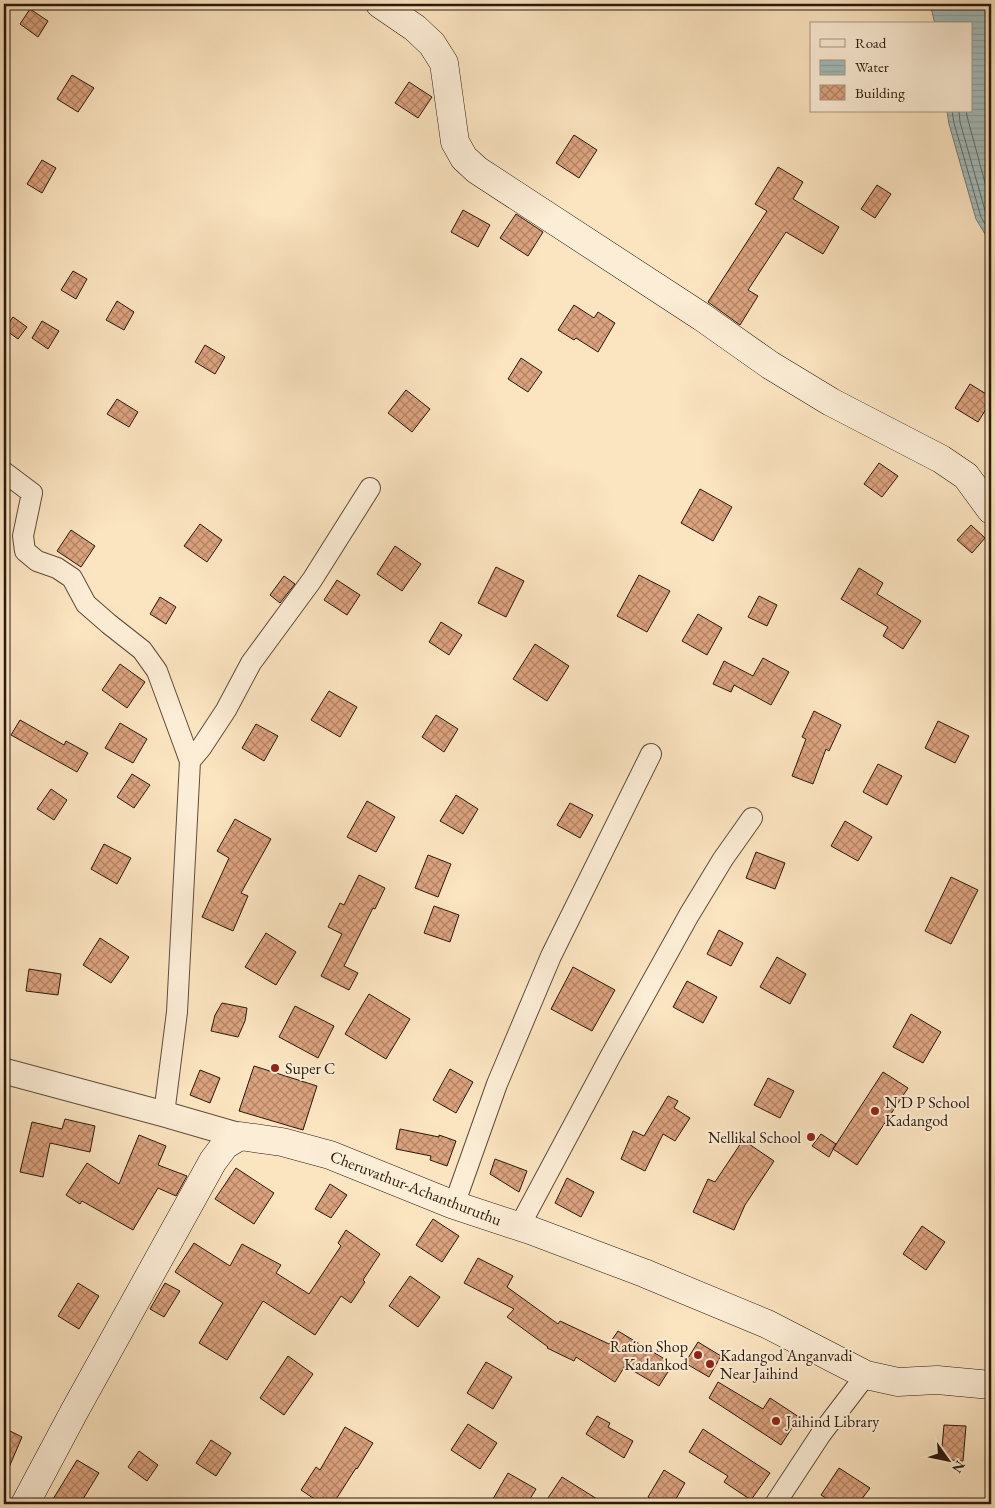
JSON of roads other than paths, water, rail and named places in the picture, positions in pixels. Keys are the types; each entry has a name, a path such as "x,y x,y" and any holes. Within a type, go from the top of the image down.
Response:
{"main road":[{"path":"380,4 415,28 432,44 444,63 455,142 464,158 477,170 702,317 770,365 831,402 942,459 966,476 991,510"},
{"path":"25,1504 213,1161 225,1145 240,1136"},
{"name":"Cheruvathur-Achanthuruthu","path":"240,1136 282,1142 330,1155 454,1205 644,1273 767,1324 866,1374 898,1382 937,1380 991,1385"}],"street":[{"path":"4,472 32,493 23,536 26,551 36,561 57,568 72,578 86,604 142,650 157,671 190,761 177,1012 164,1114"},
{"path":"190,761 226,710 251,663 312,580 370,488"},
{"path":"454,1205 497,1084 548,965 651,754"},
{"path":"519,1227 610,1057 689,916 723,859 752,818"},
{"path":"4,1072 240,1136"},
{"path":"776,1504 821,1434 866,1374"}],"water":[{"path":"930,4 991,4 991,244 976,219 947,112 972,112 972,22 934,22"}],"place":[{"name":"Super C","path":"275,1068"},
{"name":"N D P School Kadangod","path":"875,1111"},
{"name":"Nellikal School","path":"811,1137"},
{"name":"Ration Shop Kadankod","path":"698,1355"},
{"name":"Kadangod Anganvadi Near Jaihind","path":"710,1364"},
{"name":"Jaihind Library","path":"776,1421"}]}
